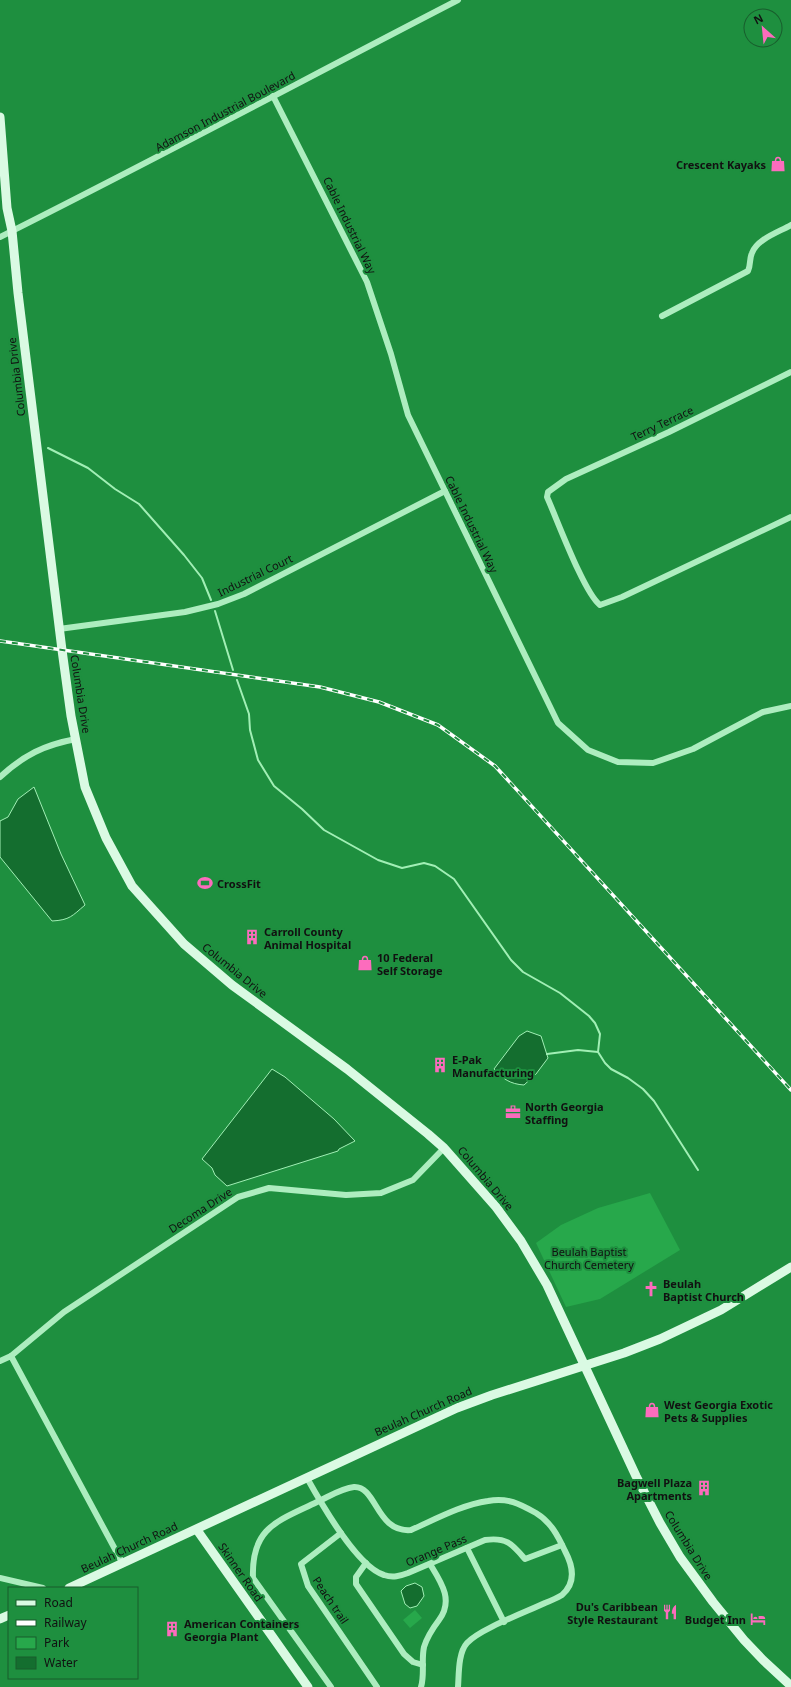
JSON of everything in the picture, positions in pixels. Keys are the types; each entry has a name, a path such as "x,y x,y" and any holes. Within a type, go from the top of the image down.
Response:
{"main road":[{"name":"Columbia Drive","path":"0,117 4,174 59,629 76,738 86,787 106,838 132,886 184,944 232,985 347,1069 444,1148 478,1185 521,1241 547,1285 636,1476 660,1523 680,1557 713,1602 744,1640 791,1686"},
{"name":"Beulah Church Road","path":"71,1587 197,1530 457,1408 492,1395 624,1354 694,1324 748,1295 791,1267"},
{"name":"Skinner Road","path":"197,1530 308,1687"}],"street":[{"name":"Adamson Industrial Boulevard","path":"0,237 143,166 273,96 458,0"},
{"name":"Cable Industrial Way","path":"273,96 367,282 391,354 408,415 558,723 588,750 618,762 653,763 693,749 763,712 791,706"},
{"path":"662,316 748,272 751,265 750,255 755,245 791,225"},
{"name":"Terry Terrace","path":"791,372 669,432 566,479 548,492 547,497 591,595 600,606 622,598 791,516"},
{"name":"Industrial Court","path":"59,629 185,612 218,604 244,594 445,491"},
{"path":"0,777 26,756 40,748 76,738"},
{"name":"Decoma Drive","path":"0,1361 11,1356 64,1312 238,1197 270,1188 346,1195 380,1193 413,1180 444,1148"},
{"path":"11,1356 123,1564"},
{"name":"Orange Pass","path":"307,1478 320,1501 366,1563 384,1575 397,1577 485,1540 497,1538 508,1541 526,1559 562,1545"},
{"path":"330,1687 253,1578 252,1564 256,1546 268,1527 335,1494 354,1487 365,1491 393,1527 401,1530 411,1530 479,1502 499,1499 512,1501 540,1516 554,1529 571,1562 571,1581 562,1595 482,1632 467,1643 464,1648 461,1662 458,1687"},
{"name":"Peach trail","path":"342,1532 306,1558 301,1564 302,1569 308,1586 377,1687"},
{"path":"467,1548 504,1622"},
{"path":"366,1563 356,1577 356,1584 404,1654 412,1662 423,1665"},
{"path":"421,1687 423,1679 424,1646 430,1632 444,1614 446,1603 446,1595 442,1585 430,1564"},
{"path":"0,1578 39,1587"}],"green space":[{"name":"Beulah Baptist Church Cemetery","path":"650,1193 680,1250 600,1299 566,1307 536,1243 561,1225 598,1208"},
{"path":"415,1610 422,1618 410,1628 403,1620"}],"water":[{"path":"34,787 61,854 85,905 74,915 63,920 52,921 0,857 0,821 8,817 18,799"},
{"path":"527,1031 541,1036 548,1058 536,1074 524,1085 507,1080 494,1069 519,1036"},
{"path":"272,1069 285,1077 334,1119 355,1141 339,1149 338,1151 227,1186 215,1175 212,1168 202,1159"},
{"path":"415,1583 422,1587 424,1596 417,1606 410,1608 405,1604 401,1591 406,1586"}],"waterway":[{"path":"48,448 88,468 115,489 139,504 184,555 202,578 211,600"},
{"path":"215,611 233,670"},
{"path":"237,680 249,714 250,730 258,760 274,786 302,809 324,830 378,860 402,868 424,863 435,866 454,879 511,960 523,972 560,993 589,1016 595,1023 600,1034 598,1052 605,1063 611,1069 628,1078 643,1089 654,1101 698,1170"},
{"path":"547,1054 578,1050 598,1052"}],"railway":[{"path":"0,641 320,687 379,702 438,725 495,766 791,1090"}],"place":[{"name":"Crescent Kayaks","path":"778,164"},
{"name":"CrossFit","path":"205,883"},
{"name":"Carroll County Animal Hospital","path":"252,937"},
{"name":"10 Federal Self Storage","path":"365,963"},
{"name":"E-Pak Manufacturing","path":"440,1065"},
{"name":"North Georgia Staffing","path":"513,1112"},
{"name":"Beulah Baptist Church","path":"651,1289"},
{"name":"West Georgia Exotic Pets & Supplies","path":"652,1410"},
{"name":"Bagwell Plaza Apartments","path":"704,1488"},
{"name":"Du's Caribbean Style Restaurant","path":"670,1612"},
{"name":"Budget Inn","path":"758,1619"},
{"name":"American Containers Georgia Plant","path":"172,1629"}]}
